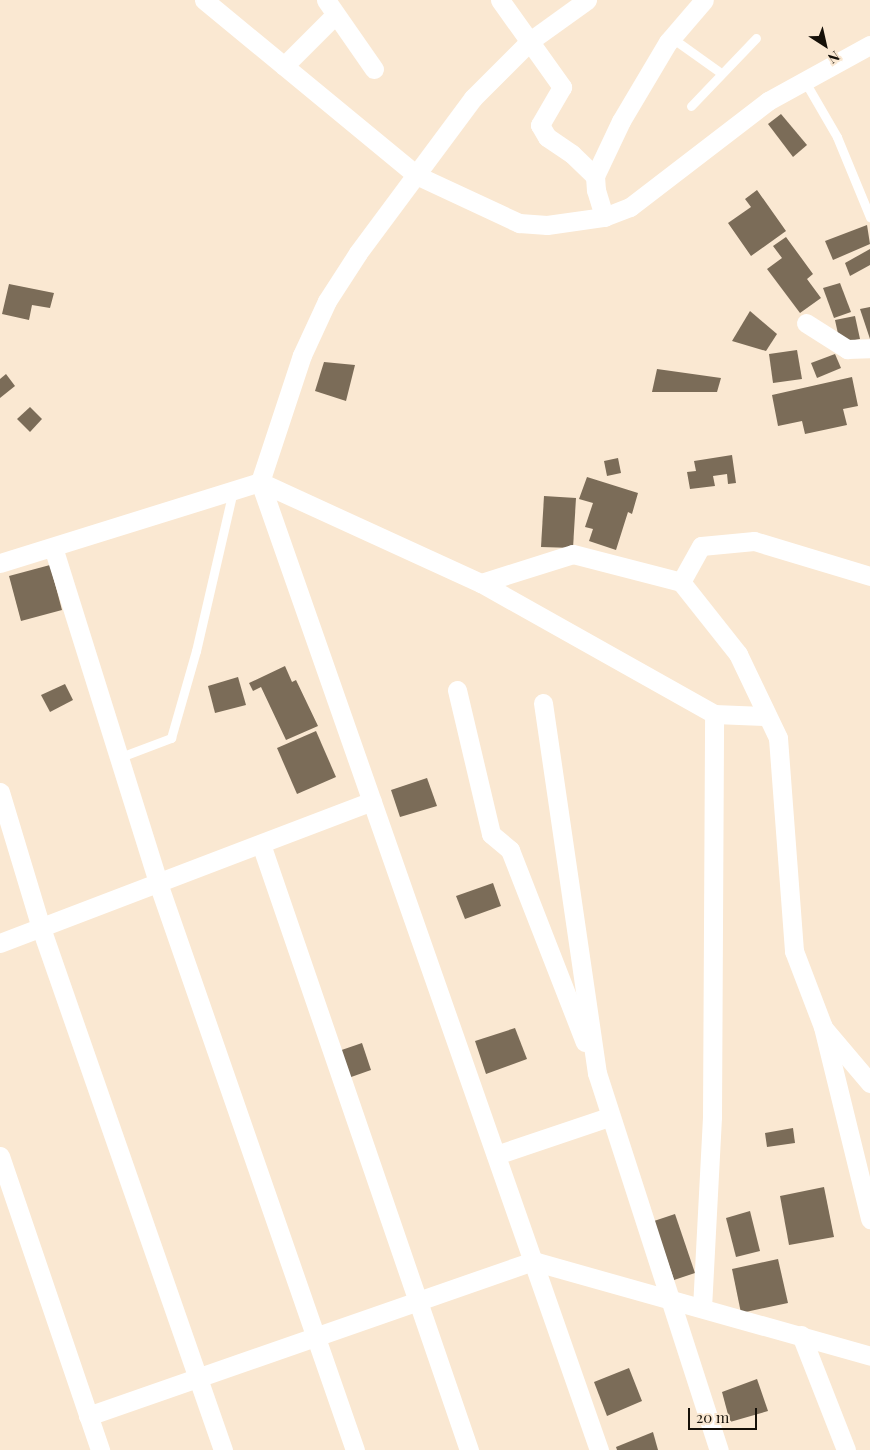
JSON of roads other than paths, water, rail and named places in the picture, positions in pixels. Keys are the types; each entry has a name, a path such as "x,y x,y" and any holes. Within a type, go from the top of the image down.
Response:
{"street":[{"path":"204,0 416,176 519,223 547,225 604,217 630,207 768,101 870,45"},
{"path":"500,0 562,87 540,125 547,137 572,154 595,176"},
{"path":"587,0 530,41 473,98 358,253 327,301 302,355 260,482 599,1450"},
{"path":"604,217 596,190 595,176 621,121 672,38 704,0"},
{"path":"284,66 330,8 374,68"},
{"path":"806,323 847,349 870,348"},
{"path":"0,564 260,482 481,584 714,714 767,716"},
{"path":"681,582 701,546 754,541 870,576"},
{"path":"53,547 158,884 355,1450"},
{"path":"481,584 573,554 681,582 738,654 778,738 794,951 823,1027 870,1219"},
{"path":"457,690 491,834 510,850 597,1073 609,1117 719,1450"},
{"path":"543,703 597,1073"},
{"path":"702,1308 712,1117 714,714"},
{"path":"0,792 5,824 223,1450"},
{"path":"0,943 372,802"},
{"path":"261,844 469,1450"},
{"path":"823,1027 870,1083"},
{"path":"496,1155 609,1117"},
{"path":"0,1156 100,1450"},
{"path":"88,1416 533,1261 669,1301 801,1335 870,1356"},
{"path":"801,1335 846,1450"}],"lane":[{"path":"672,38 721,73"},
{"path":"691,106 756,38"},
{"path":"804,80 837,137 870,216"},
{"path":"118,758 171,738 196,651 233,491"}]}
